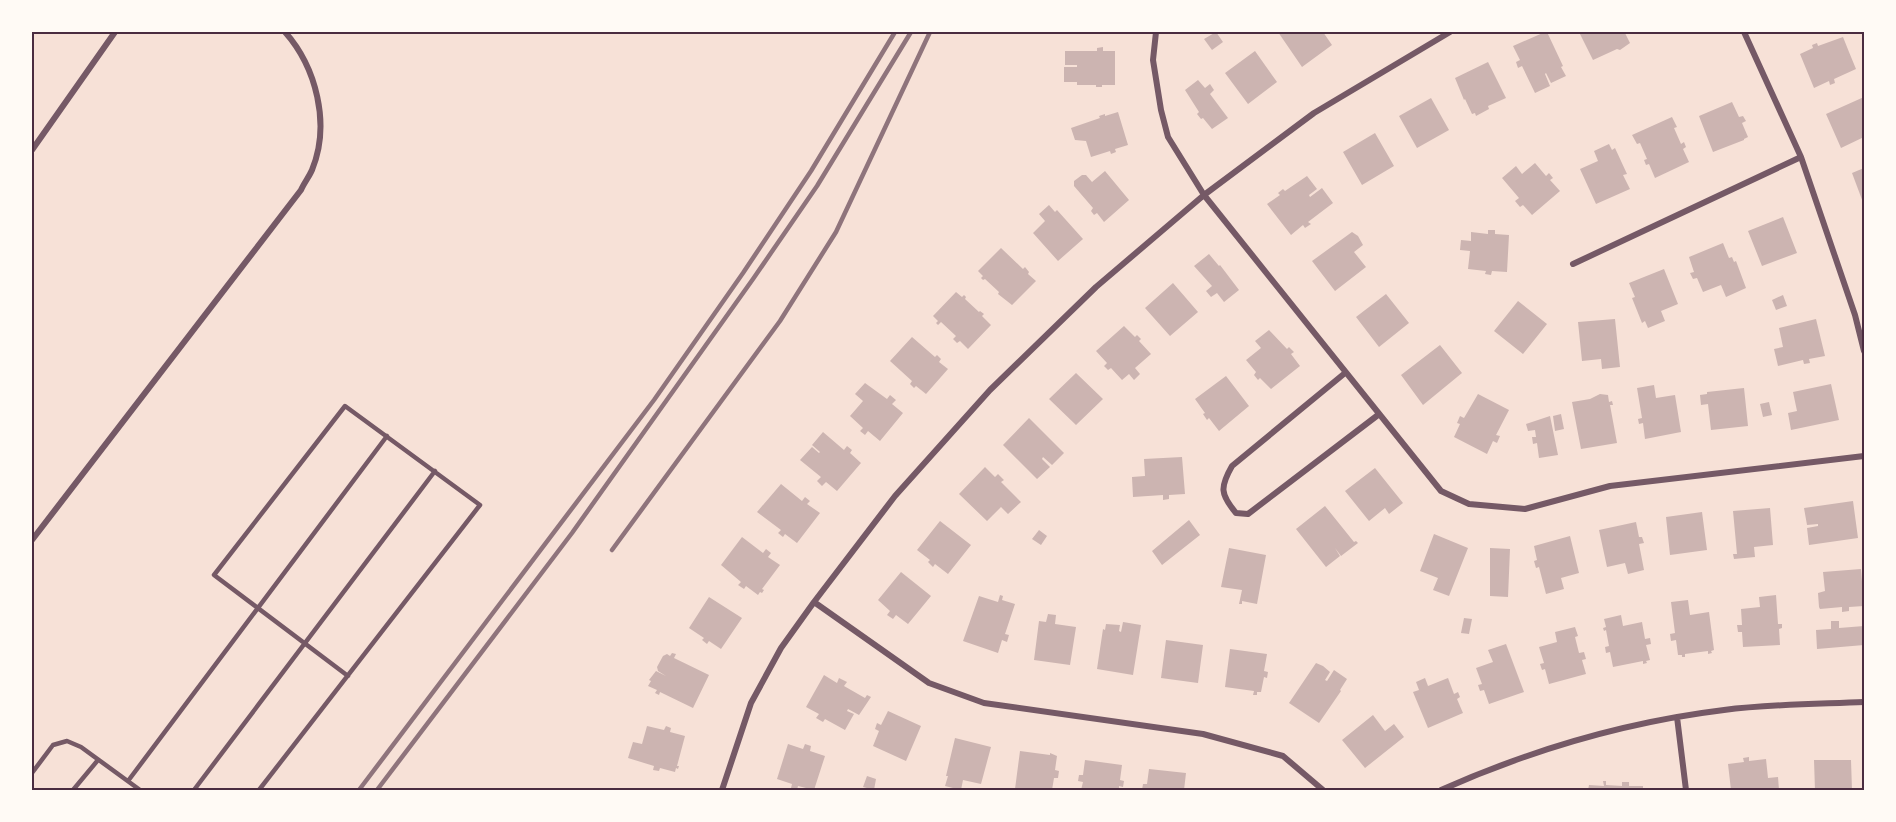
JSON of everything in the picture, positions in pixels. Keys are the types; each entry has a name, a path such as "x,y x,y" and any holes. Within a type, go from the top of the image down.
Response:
{"street":[{"path":"32,150 115,32"},
{"path":"32,540 300,190 312,169 318,147 319,120 316,90 299,47 285,32"},
{"path":"1156,32 1153,60 1168,137 1204,195 1441,491 1469,504 1525,509 1610,486 1864,456"},
{"path":"722,790 751,703 782,648 895,496 990,390 1096,288 1204,195 1314,113 1450,32"},
{"path":"1744,32 1801,157 1856,315 1864,351"},
{"path":"1573,264 1801,157"},
{"path":"1345,373 1232,466 1223,481 1224,499 1236,513 1248,514 1378,415"},
{"path":"814,602 929,682 984,703 1203,734 1283,756 1323,790"},
{"path":"1440,790 1486,770 1575,740 1677,717 1726,710 1864,702"},
{"path":"1677,717 1686,790"}],"lane":[{"path":"260,790 348,676 480,505 345,406 214,575 348,676"},
{"path":"128,782 387,436"},
{"path":"194,790 435,471"},
{"path":"32,773 53,745 67,741 81,747 140,790"},
{"path":"72,790 98,760"}],"building":[{"path":"1216,32 1223,42 1212,50 1204,39"},
{"path":"1278,32 1323,32 1332,45 1302,67"},
{"path":"1547,32 1566,76 1551,83 1546,73 1550,86 1535,93 1522,66 1518,68 1516,62 1520,60 1513,46"},
{"path":"1579,32 1621,32 1625,33 1630,43 1620,50 1617,49 1593,60"},
{"path":"1843,37 1856,69 1834,79 1835,83 1830,85 1829,81 1814,88 1800,54 1813,48 1812,45 1817,43 1818,46"},
{"path":"1103,47 1103,51 1115,51 1115,85 1096,87 1096,85 1077,85 1077,82 1064,82 1064,67 1077,67 1077,65 1065,65 1065,51 1097,51 1097,48"},
{"path":"1255,51 1277,82 1248,104 1225,73"},
{"path":"1488,62 1506,98 1488,106 1489,109 1476,116 1475,113 1472,114 1464,100 1455,78"},
{"path":"1198,80 1205,88 1210,84 1214,90 1210,94 1228,118 1212,129 1197,114 1199,112 1185,90"},
{"path":"1864,97 1864,137 1841,148 1826,114"},
{"path":"1431,98 1449,130 1417,148 1399,116"},
{"path":"1732,102 1739,117 1743,116 1746,121 1742,123 1748,137 1713,152 1699,116"},
{"path":"1118,112 1128,145 1115,149 1116,152 1111,154 1110,151 1091,157 1086,141 1075,140 1071,128 1100,118 1099,116"},
{"path":"1672,117 1681,144 1684,142 1686,147 1683,149 1689,162 1655,178 1649,164 1646,165 1644,160 1647,159 1640,143 1637,144 1632,135"},
{"path":"1375,133 1394,166 1362,185 1343,152"},
{"path":"1609,144 1612,150 1615,148 1627,174 1623,175 1630,189 1596,204 1580,169 1598,161 1594,151"},
{"path":"1535,163 1546,176 1549,173 1553,178 1550,180 1560,191 1532,215 1523,205 1520,207 1515,201 1519,198 1502,178 1516,166 1522,174"},
{"path":"1864,168 1864,205 1852,173"},
{"path":"1105,171 1129,200 1104,222 1097,213 1094,215 1091,211 1093,208 1074,186 1074,181 1086,175 1092,182"},
{"path":"1307,176 1317,189 1309,195 1310,197 1322,188 1333,203 1308,222 1311,224 1305,228 1303,225 1291,235 1267,204 1280,195 1278,193 1283,189 1285,191"},
{"path":"1049,205 1055,212 1057,210 1083,239 1058,261 1033,233 1045,221 1039,214"},
{"path":"1783,217 1797,253 1762,266 1748,231"},
{"path":"1488,230 1495,230 1495,234 1509,235 1507,272 1492,271 1491,275 1485,274 1486,271 1468,269 1470,251 1460,250 1461,240 1471,241 1471,232 1488,234"},
{"path":"1352,232 1358,236 1363,245 1354,252 1366,267 1335,291 1312,261"},
{"path":"1723,243 1729,258 1732,257 1734,262 1736,261 1746,288 1726,297 1721,285 1703,292 1697,278 1693,279 1690,273 1694,272 1689,257"},
{"path":"1001,248 1023,269 1025,267 1028,274 1036,281 1012,305 985,279 981,278 983,276 978,271"},
{"path":"1209,254 1239,290 1224,302 1217,293 1211,297 1206,291 1212,286 1194,266"},
{"path":"1664,269 1678,304 1661,311 1665,321 1648,328 1645,321 1642,323 1629,283"},
{"path":"1173,283 1198,312 1170,336 1145,308"},
{"path":"956,292 962,297 964,295 965,299 984,314 982,316 991,325 968,349 960,341 957,343 953,339 956,336 941,322 938,325 936,323 938,321 933,316"},
{"path":"1386,294 1409,323 1379,347 1356,317"},
{"path":"1783,295 1787,306 1776,310 1772,300"},
{"path":"1518,301 1547,324 1523,354 1494,331"},
{"path":"1615,319 1620,367 1602,369 1601,359 1582,361 1578,322"},
{"path":"1816,319 1825,356 1809,359 1810,363 1804,364 1803,360 1778,366 1774,349 1783,347 1779,328"},
{"path":"1124,326 1135,337 1137,335 1141,339 1139,341 1151,354 1135,368 1140,374 1134,380 1129,374 1122,380 1111,368 1108,370 1104,366 1107,363 1096,351"},
{"path":"1269,330 1287,349 1289,347 1294,352 1291,354 1300,366 1271,389 1260,378 1258,380 1254,375 1256,372 1246,360 1261,348 1255,341"},
{"path":"912,337 935,357 937,355 941,359 939,362 948,369 926,394 916,386 914,388 910,384 912,381 890,361"},
{"path":"1440,345 1462,373 1423,405 1401,375"},
{"path":"1076,373 1103,399 1076,425 1049,399"},
{"path":"1226,376 1249,406 1219,431 1209,418 1207,420 1195,399"},
{"path":"865,383 887,399 890,395 896,400 892,404 903,413 880,441 868,431 865,435 860,431 863,428 850,416 863,401 855,394"},
{"path":"1831,384 1839,420 1791,430 1788,413 1797,411 1793,392"},
{"path":"1654,385 1656,398 1675,395 1681,432 1645,439 1643,423 1639,424 1638,419 1642,418 1637,388"},
{"path":"1744,388 1748,426 1711,430 1708,404 1701,405 1700,395 1707,394 1707,392"},
{"path":"1478,394 1509,410 1496,435 1500,436 1497,443 1493,441 1487,454 1454,437 1460,424 1457,423 1460,416 1464,418"},
{"path":"1600,394 1608,395 1609,402 1612,401 1613,405 1610,405 1617,443 1581,449 1572,402 1590,399"},
{"path":"1769,402 1772,415 1763,417 1760,404"},
{"path":"1561,414 1564,429 1555,431 1553,416"},
{"path":"1550,416 1558,455 1539,458 1537,443 1533,444 1532,437 1536,437 1535,430 1528,431 1526,424"},
{"path":"1029,418 1064,453 1052,465 1043,457 1042,459 1050,467 1037,479 1003,445"},
{"path":"823,432 844,450 847,446 852,450 850,453 861,463 837,491 826,482 822,486 817,481 821,477 800,460 812,447 820,452 812,445"},
{"path":"1182,457 1185,494 1169,495 1169,499 1163,500 1163,495 1133,497 1132,477 1145,476 1144,459"},
{"path":"985,467 995,477 998,474 1004,480 1001,482 1021,502 1008,514 1001,507 987,521 959,494"},
{"path":"1375,468 1403,503 1389,514 1385,508 1369,521 1345,491"},
{"path":"781,484 802,501 805,497 810,501 807,504 820,513 797,543 785,534 783,537 778,533 781,530 757,512"},
{"path":"1853,501 1858,538 1809,545 1807,528 1818,526 1818,524 1807,525 1804,508"},
{"path":"1325,506 1354,542 1358,543 1341,556 1335,548 1340,556 1326,567 1296,529"},
{"path":"1770,508 1773,545 1754,547 1755,557 1734,559 1733,554 1737,554 1733,511"},
{"path":"1702,512 1707,550 1670,555 1666,517"},
{"path":"1189,520 1200,535 1162,565 1152,551"},
{"path":"940,521 971,545 948,574 935,564 933,567 928,562 930,560 917,550"},
{"path":"1636,522 1639,537 1642,537 1644,543 1639,544 1644,570 1628,574 1625,563 1607,567 1599,530"},
{"path":"1039,530 1047,536 1041,545 1032,539"},
{"path":"1434,534 1468,548 1449,596 1433,590 1438,578 1420,571"},
{"path":"1570,536 1579,573 1561,578 1564,589 1546,594 1539,567 1536,568 1534,561 1537,560 1534,546"},
{"path":"742,537 763,553 766,549 771,553 768,557 780,565 762,589 764,590 762,593 758,595 746,586 744,589 738,585 741,582 721,565"},
{"path":"1229,548 1266,555 1257,604 1242,601 1242,604 1239,604 1242,590 1221,587"},
{"path":"1490,548 1510,549 1508,597 1490,596"},
{"path":"1861,569 1864,606 1849,607 1849,611 1842,612 1842,607 1820,609 1818,593 1825,591 1823,572"},
{"path":"901,572 931,596 908,624 896,615 893,619 887,615 890,611 878,600"},
{"path":"1000,595 1003,596 1002,600 1015,604 1005,634 1009,635 1007,642 1002,640 998,653 963,641 979,596 998,602"},
{"path":"1776,595 1778,624 1782,624 1782,628 1779,629 1780,645 1743,647 1742,632 1738,632 1737,625 1742,625 1741,609 1760,607 1759,597"},
{"path":"709,597 742,618 721,649 709,641 707,644 702,640 704,638 689,628"},
{"path":"1688,600 1690,615 1709,612 1714,650 1711,651 1712,653 1708,654 1708,651 1685,654 1685,657 1682,657 1678,655 1676,640 1671,641 1670,634 1675,633 1671,602"},
{"path":"1048,614 1056,615 1055,624 1076,627 1070,665 1034,660 1039,621 1046,622"},
{"path":"1621,615 1623,626 1642,622 1645,639 1650,638 1651,644 1646,645 1650,660 1646,661 1647,663 1643,664 1643,661 1613,667 1610,652 1606,653 1605,647 1609,646 1606,630 1604,631 1603,628 1606,627 1604,619"},
{"path":"1464,618 1472,619 1469,634 1461,633"},
{"path":"1831,621 1839,621 1839,628 1864,626 1864,645 1817,649 1816,630 1831,629"},
{"path":"1123,622 1141,625 1133,675 1097,669 1103,629 1105,630 1106,624 1120,625 1119,631 1121,632"},
{"path":"1575,627 1579,653 1584,652 1586,659 1582,660 1586,674 1549,684 1545,669 1542,670 1540,664 1544,663 1539,647 1557,642 1555,632"},
{"path":"1166,640 1203,645 1198,683 1161,678"},
{"path":"1506,644 1524,692 1489,704 1484,690 1480,691 1478,685 1482,684 1476,668 1493,662 1488,650"},
{"path":"1230,649 1267,654 1264,671 1268,672 1267,678 1264,677 1261,692 1257,692 1257,695 1253,695 1254,691 1225,687"},
{"path":"672,653 676,654 674,658 709,675 693,708 660,692 659,695 655,693 657,690 648,686 651,681 649,680 656,671 666,676 658,671 657,667 663,656 667,654 670,656"},
{"path":"1316,663 1330,672 1325,680 1327,681 1334,670 1347,679 1319,723 1289,703"},
{"path":"824,675 837,683 839,678 847,682 844,686 865,698 867,695 871,697 859,715 848,709 847,711 854,714 845,730 825,719 823,722 816,718 819,714 806,707"},
{"path":"1425,678 1428,686 1448,678 1454,694 1458,692 1460,697 1457,699 1463,713 1428,728 1413,692 1419,690 1416,682"},
{"path":"888,711 921,726 906,761 873,746 879,731 875,729 877,723 881,725"},
{"path":"1373,715 1385,731 1394,724 1404,737 1365,768 1342,740"},
{"path":"647,726 664,730 666,726 671,728 670,732 685,736 677,766 679,766 675,772 660,768 659,771 653,770 654,766 628,758 633,742 642,744"},
{"path":"955,738 991,747 981,784 963,780 961,790 945,786"},
{"path":"788,744 803,749 805,744 811,746 810,751 825,756 814,790 798,786 797,790 791,788 792,784 777,779"},
{"path":"1020,751 1050,755 1050,753 1057,756 1055,770 1059,771 1058,778 1054,778 1052,790 1015,789"},
{"path":"1749,757 1749,761 1766,759 1768,778 1778,777 1779,790 1731,790 1728,764 1744,762 1743,758"},
{"path":"1085,760 1122,765 1120,780 1124,781 1123,787 1119,786 1119,790 1081,790 1083,782 1078,781 1079,775 1083,775"},
{"path":"1814,760 1851,760 1852,790 1815,790"},
{"path":"1149,769 1186,773 1184,790 1142,790 1143,784 1147,784"},
{"path":"867,776 876,779 874,790 863,787"},
{"path":"1603,781 1606,781 1606,785 1622,786 1622,782 1629,782 1629,786 1643,786 1643,790 1588,790 1589,785 1604,786"}],"railway":[{"path":"359,790 654,400 811,171 895,32"},
{"path":"377,790 572,533 753,279 817,186 911,32"},
{"path":"612,550 780,321 836,232 930,32"}]}
